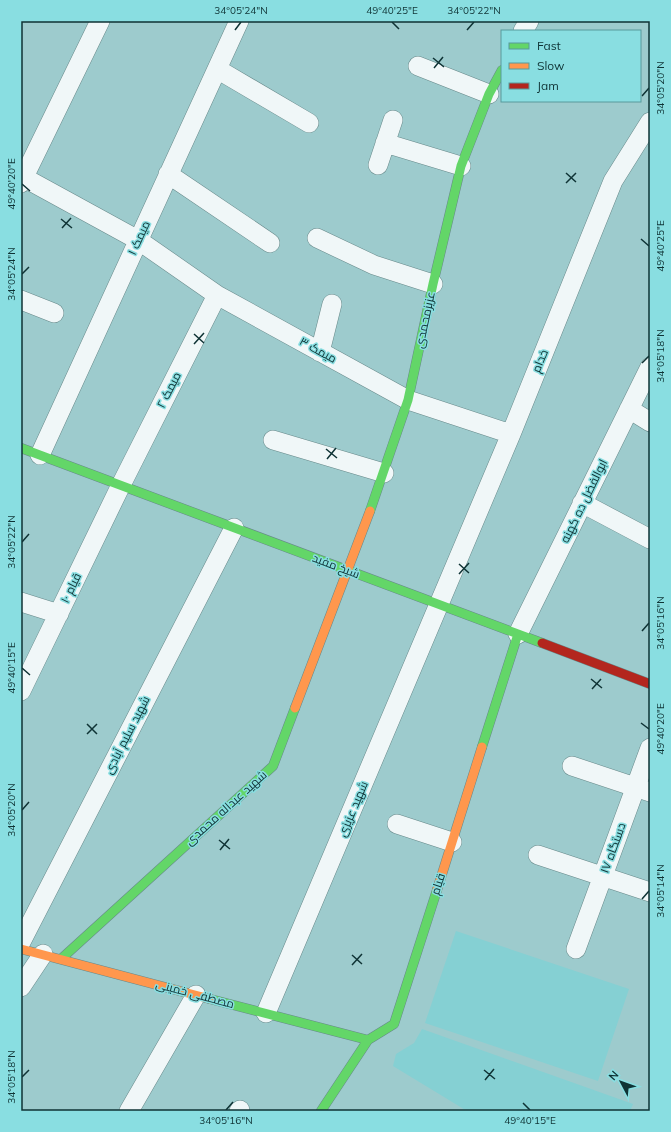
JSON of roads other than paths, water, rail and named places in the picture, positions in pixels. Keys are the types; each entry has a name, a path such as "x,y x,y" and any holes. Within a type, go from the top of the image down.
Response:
{"street":[{"path":"22,179 100,21"},
{"name":"میمک ۱","path":"40,455 239,21"},
{"path":"524,30 528,21"},
{"path":"418,66 489,94"},
{"path":"217,69 309,123"},
{"name":"عزیزمحمدی","path":"348,571 384,473 408,400 433,284 461,166 489,94 501,72"},
{"path":"378,165 393,120"},
{"name":"خدام","path":"439,605 511,434 613,181 650,122"},
{"path":"385,143 461,166"},
{"path":"168,174 270,242"},
{"name":"میمک ۳","path":"22,179 138,240 217,295 408,400 511,434"},
{"path":"317,238 374,265 433,284"},
{"name":"میمک ۲","path":"121,485 217,295"},
{"path":"21,300 54,313"},
{"path":"320,352 332,304"},
{"name":"ابوالفضل ده کهنه","path":"518,634 650,367"},
{"path":"629,409 650,422"},
{"path":"273,440 384,473"},
{"name":"شیخ مفید","path":"21,448 650,684"},
{"name":"قیام ۱۰","path":"21,691 121,485"},
{"path":"582,503 650,539"},
{"name":"شهید سلیم آبادی","path":"21,942 234,528"},
{"name":"شهید عبداله محمدی","path":"52,957 273,766 348,571"},
{"path":"21,602 58,614"},
{"name":"شهید عزیزی","path":"266,1013 439,605"},
{"name":"قیام","path":"321,1111 368,1040 394,1024 518,634"},
{"name":"۱۷ دستگاه","path":"576,949 602,876 643,789 650,748"},
{"path":"572,766 643,789"},
{"path":"397,824 452,842"},
{"path":"538,855 650,892"},
{"name":"مصطفی خمینی","path":"21,948 368,1040"},
{"path":"21,987 52,957"},
{"path":"137,1108 196,995"}]}
